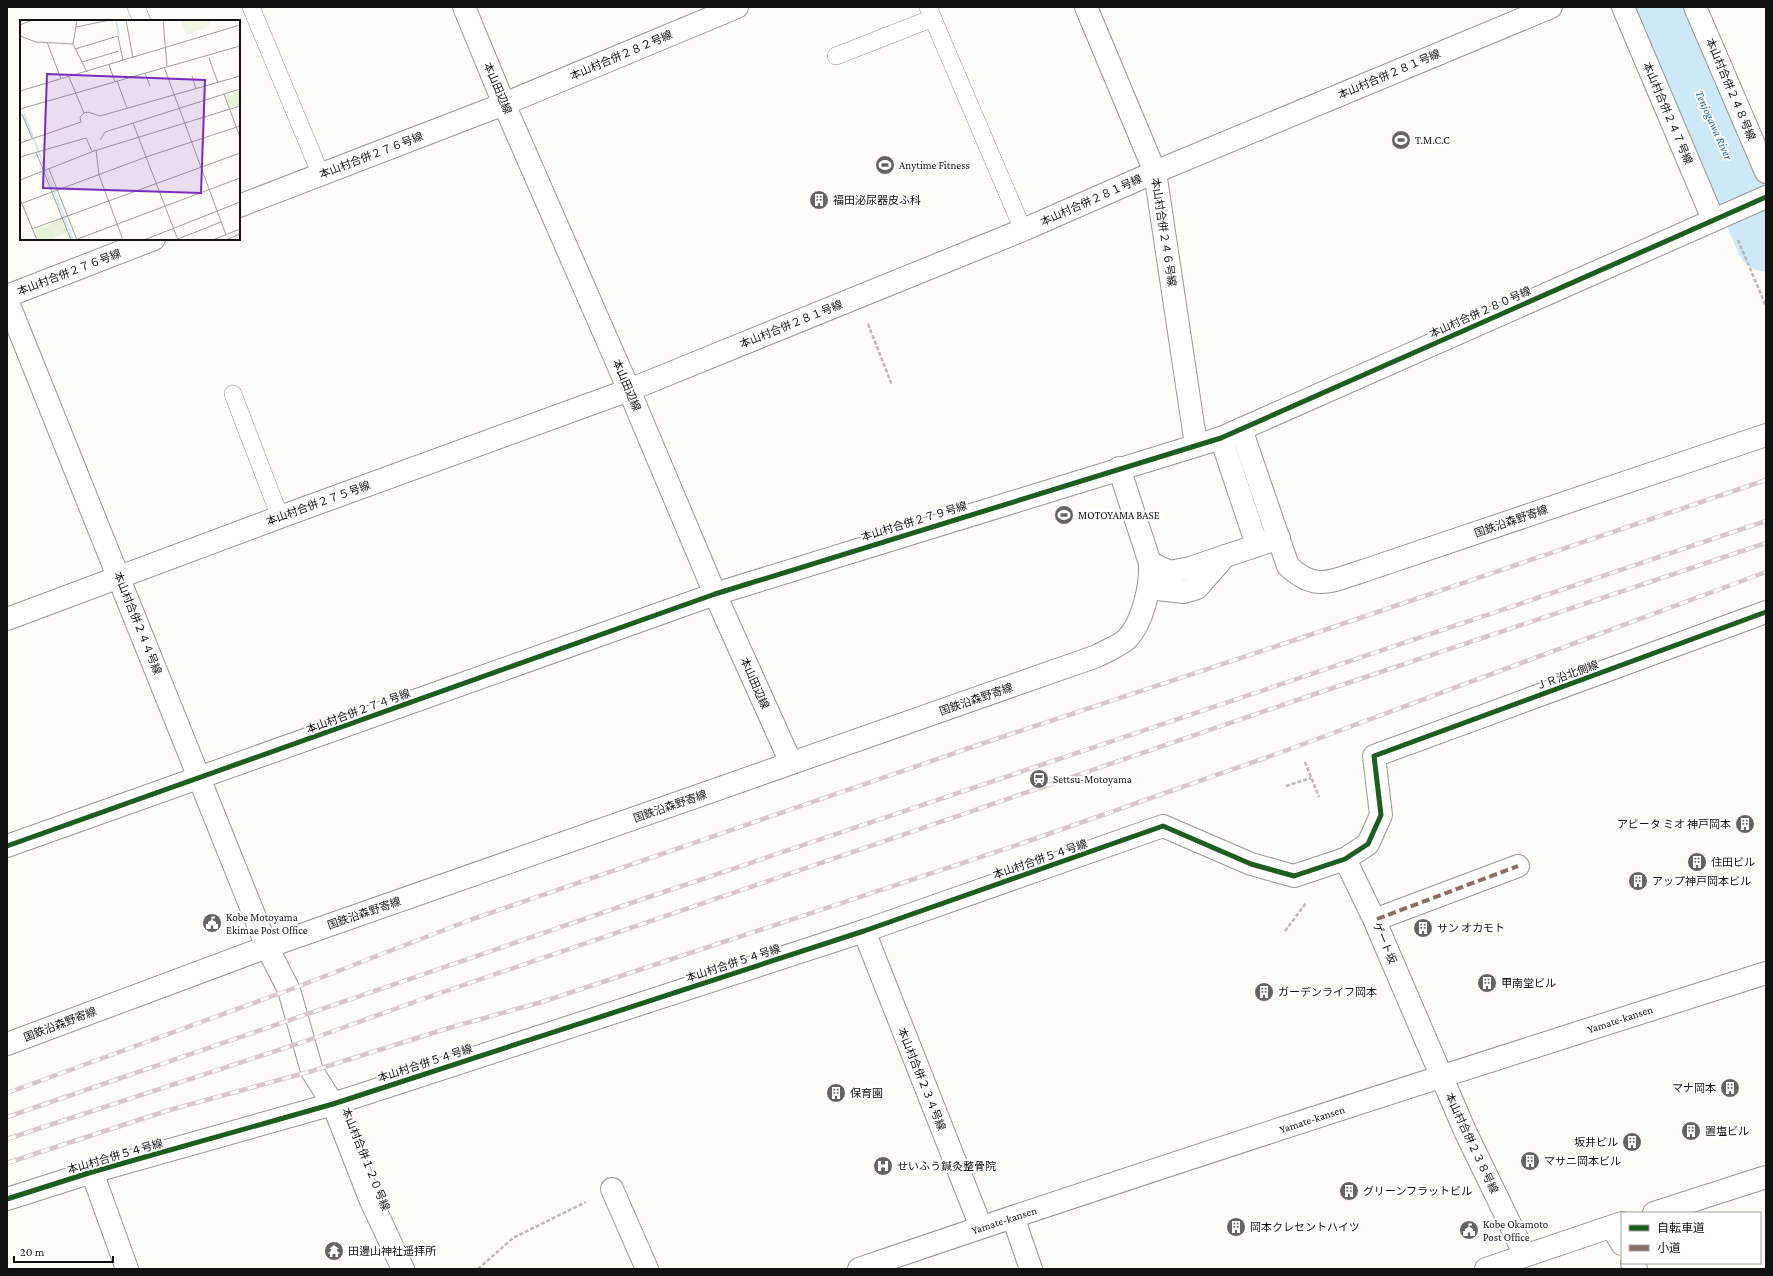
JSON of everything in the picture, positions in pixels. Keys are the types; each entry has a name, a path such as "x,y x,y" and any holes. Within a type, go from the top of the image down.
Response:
{"street":[{"name":"本山田辺線","path":"464,7 504,104 629,390 715,594 791,763"},
{"name":"本山村合併２８２号線","path":"504,104 737,7"},
{"name":"本山村合併２４６号線","path":"1086,7 1155,172 1196,445"},
{"name":"本山村合併２８１号線","path":"629,390 1023,230 1155,172 1551,7"},
{"name":"本山村合併２４７号線","path":"1623,7 1719,216"},
{"name":"本山村合併２４８号線","path":"1695,7 1766,172"},
{"name":"本山村合併２７６号線","path":"240,206 504,104"},
{"name":"本山村合併２８０号線","path":"1196,445 1221,438 1719,216 1766,197"},
{"name":"本山村合併２７６号線","path":"7,296 151,240"},
{"name":"本山村合併２４４号線","path":"7,300 267,947"},
{"name":"本山村合併２７５号線","path":"7,619 280,517 629,390"},
{"name":"国鉄沿森野寄線","path":"1241,429 1288,566 1299,577 1313,583 1334,580 1766,435"},
{"path":"1221,438 1257,545"},
{"name":"本山村合併２７９号線","path":"715,594 1196,445"},
{"path":"1119,468 1150,563 1170,572 1190,568 1257,545 1278,536"},
{"path":"1149,588 1184,592 1197,588 1226,555"},
{"name":"国鉄沿森野寄線","path":"7,1044 267,947 1097,656 1126,640 1137,624 1149,588 1150,563"},
{"name":"本山村合併２７４号線","path":"7,846 715,594"},
{"name":"ＪＲ沿北側線","path":"1374,756 1766,612"},
{"name":"本山村合併５４号線","path":"7,1199 92,1172 333,1104 864,931 1163,826 1251,864 1294,876 1346,859 1368,844 1381,815 1374,756"},
{"name":"ゲート坂","path":"1346,859 1374,919 1421,1029"},
{"path":"1378,919 1518,866"},
{"name":"本山村合併２３４号線","path":"864,931 981,1227"},
{"name":"本山村合併１２０号線","path":"267,947 289,990 312,1071 333,1104 370,1201 403,1269"},
{"name":"Yamate-kansen","path":"859,1269 981,1227 1442,1076 1766,973"},
{"name":"本山村合併２３８号線","path":"1421,1029 1466,1131 1525,1255"},
{"path":"92,1172 126,1269"},
{"path":"1657,1212 1766,1177"},
{"path":"612,1189 647,1269"},
{"path":"1013,1217 1031,1269"},
{"path":"1486,1269 1525,1255 1619,1231"}],"lane":[{"path":"136,7 142,20"},
{"path":"251,7 321,174"},
{"path":"836,56 931,12 1023,230"},
{"path":"233,394 280,517"}],"path":[{"path":"1719,216 1766,306"},
{"path":"867,322 892,385"},
{"path":"1305,762 1319,797"},
{"path":"1286,786 1311,778"},
{"path":"1285,932 1310,898"},
{"path":"478,1269 513,1238 612,1189"}],"waterway":[{"name":"Tenjogawa River","path":"1662,7 1766,242"}],"railway":[{"path":"7,1093 289,990 470,920 984,743 1295,640 1766,480"},
{"path":"7,1117 637,901 1766,521"},
{"path":"7,1139 303,1042 417,1001 1303,698 1766,543"},
{"path":"7,1163 166,1111 312,1071 452,1027 542,1002 1020,844 1282,752 1766,572"}],"marked path":[{"path":"1377,919 1518,866"}],"cycle path":[{"path":"7,846 715,594 1221,438 1766,197"},
{"path":"7,1199 92,1172 333,1104 864,931 1163,826 1251,864 1294,876 1345,859 1368,844 1381,815 1374,756 1766,612"}],"place":[{"name":"T.M.C.C","path":"1401,140"},
{"name":"Anytime Fitness","path":"885,165"},
{"name":"福田泌尿器皮ふ科","path":"819,200"},
{"name":"MOTOYAMA BASE","path":"1064,515"},
{"name":"Settsu-Motoyama","path":"1039,779"},
{"name":"アビータ ミオ 神戸岡本","path":"1745,824"},
{"name":"住田ビル","path":"1697,862"},
{"name":"アップ神戸岡本ビル","path":"1638,881"},
{"name":"Kobe Motoyama Ekimae Post Office","path":"212,923"},
{"name":"サン オカモト","path":"1423,928"},
{"name":"甲南堂ビル","path":"1487,983"},
{"name":"ガーデンライフ岡本","path":"1264,992"},
{"name":"マナ岡本","path":"1730,1088"},
{"name":"保育園","path":"836,1093"},
{"name":"置塩ビル","path":"1691,1131"},
{"name":"坂井ビル","path":"1632,1142"},
{"name":"マサニ岡本ビル","path":"1530,1161"},
{"name":"せいふう鍼灸整骨院","path":"883,1166"},
{"name":"グリーンフラットビル","path":"1349,1191"},
{"name":"岡本クレセントハイツ","path":"1236,1227"},
{"name":"Kobe Okamoto Post Office","path":"1469,1230"},
{"name":"田邊山神社遥拝所","path":"334,1251"}]}
